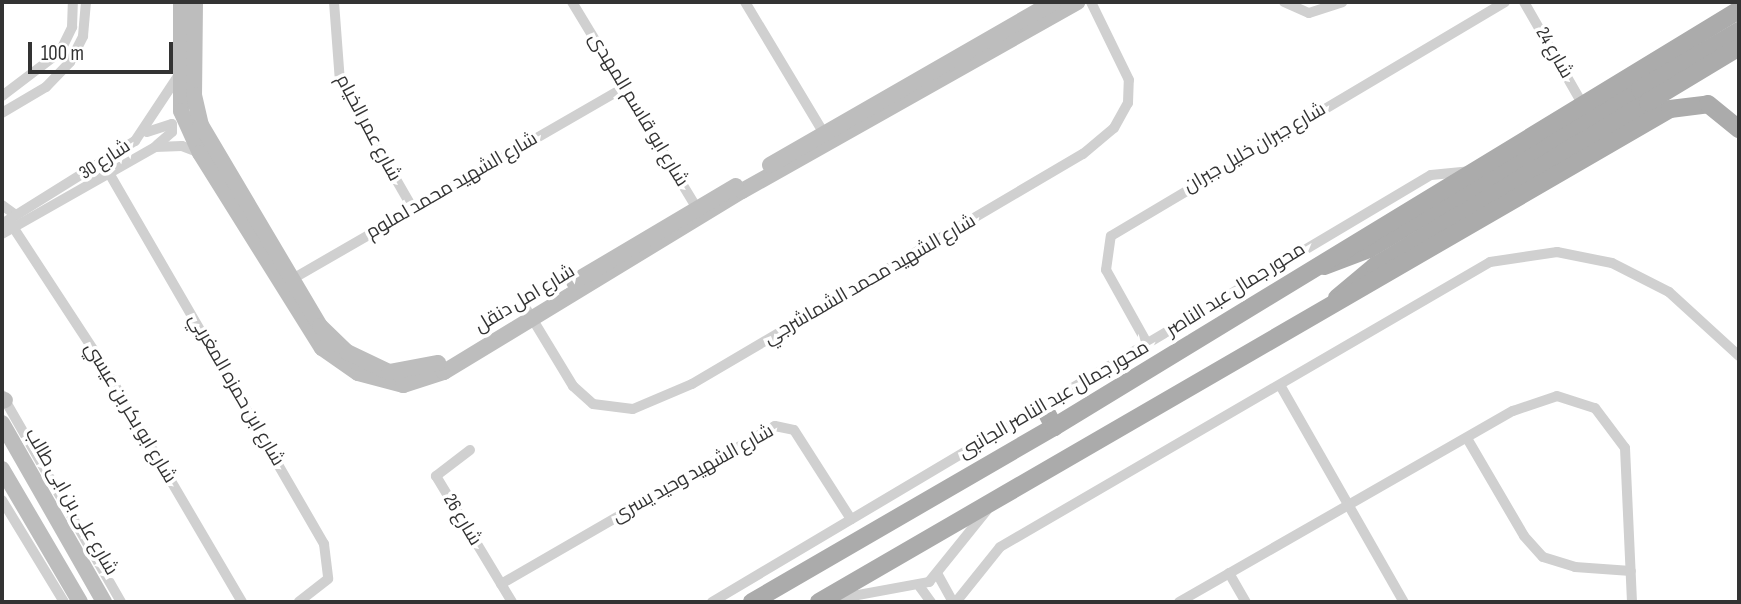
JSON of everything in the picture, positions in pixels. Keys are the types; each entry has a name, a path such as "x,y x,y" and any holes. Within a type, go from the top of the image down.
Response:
{"main road":[{"name":"محور جمال عبد الناصر","path":"752,602 1054,427 1739,10"},
{"path":"1327,312 1375,266 1644,95 1739,30"},
{"path":"1312,268 1369,249 1644,95 1739,47"},
{"path":"1672,52 1692,73 1692,103"},
{"path":"820,602 1327,312 1670,109 1692,103 1716,107 1739,129"},
{"path":"1043,406 1054,427"}],"street":[{"path":"2,96 60,52 72,27 74,2"},
{"path":"2,113 65,70 80,46 86,2"},
{"name":"شارع امل دنقل","path":"181,2 181,111 201,153 287,282"},
{"name":"شارع امل دنقل","path":"195,2 194,95 201,125 328,354 396,385 428,380 530,315 1053,2"},
{"name":"شارع عمر الخيام","path":"334,2 336,70 413,209"},
{"name":"شارع ابو قاسم المهدى","path":"572,2 700,213"},
{"path":"745,2 827,139"},
{"name":"شارع امل دنقل","path":"827,139 1077,2"},
{"name":"شارع الشهيد محمد الشماشرجي","path":"530,315 573,386 602,407 645,406 692,384 1083,154 1114,128 1128,103 1129,80 1091,2"},
{"path":"1284,2 1309,13 1342,2"},
{"name":"شارع جبران خليل جبران","path":"1148,345 1106,270 1111,236 1505,2"},
{"name":"شارع 24","path":"1524,2 1583,105"},
{"name":"شارع 30","path":"2,234 16,215 143,133 180,70"},
{"name":"شارع الشهيد محمد لملوم","path":"287,282 623,88"},
{"path":"143,133 172,124 172,132 155,148"},
{"name":"شارع 30","path":"7,225 155,148 182,146 201,153"},
{"name":"محور جمال عبد الناصر الجانبى","path":"712,602 1431,175 1472,171"},
{"name":"شارع ابن حمزه المغربي","path":"109,173 324,544 328,579 299,602"},
{"path":"2,205 16,215"},
{"name":"شارع ابو بكر بن عيسي","path":"7,225 104,366 242,602"},
{"path":"938,575 954,602 1000,547 1469,272 1535,252 1585,256 1645,277 1692,310 1739,356"},
{"path":"1280,384 1345,506 1405,602"},
{"path":"1179,602 1345,506 1535,402 1557,396 1595,408 1626,448 1632,602"},
{"path":"3,398 91,568 121,602"},
{"name":"شارع على بن ابى طالب","path":"2,423 91,568 104,602"},
{"name":"شارع الشهيد وحيد يسرى","path":"501,584 775,426 794,430 851,519"},
{"path":"1468,440 1524,536 1543,556 1575,567 1631,571"},
{"name":"شارع 26","path":"470,450 436,476 512,602"},
{"path":"2,469 80,602"},
{"path":"2,500 64,602"},
{"path":"820,602 920,587 938,575 991,504"},
{"path":"1229,573 1247,602"},
{"path":"920,587 931,602"}]}
